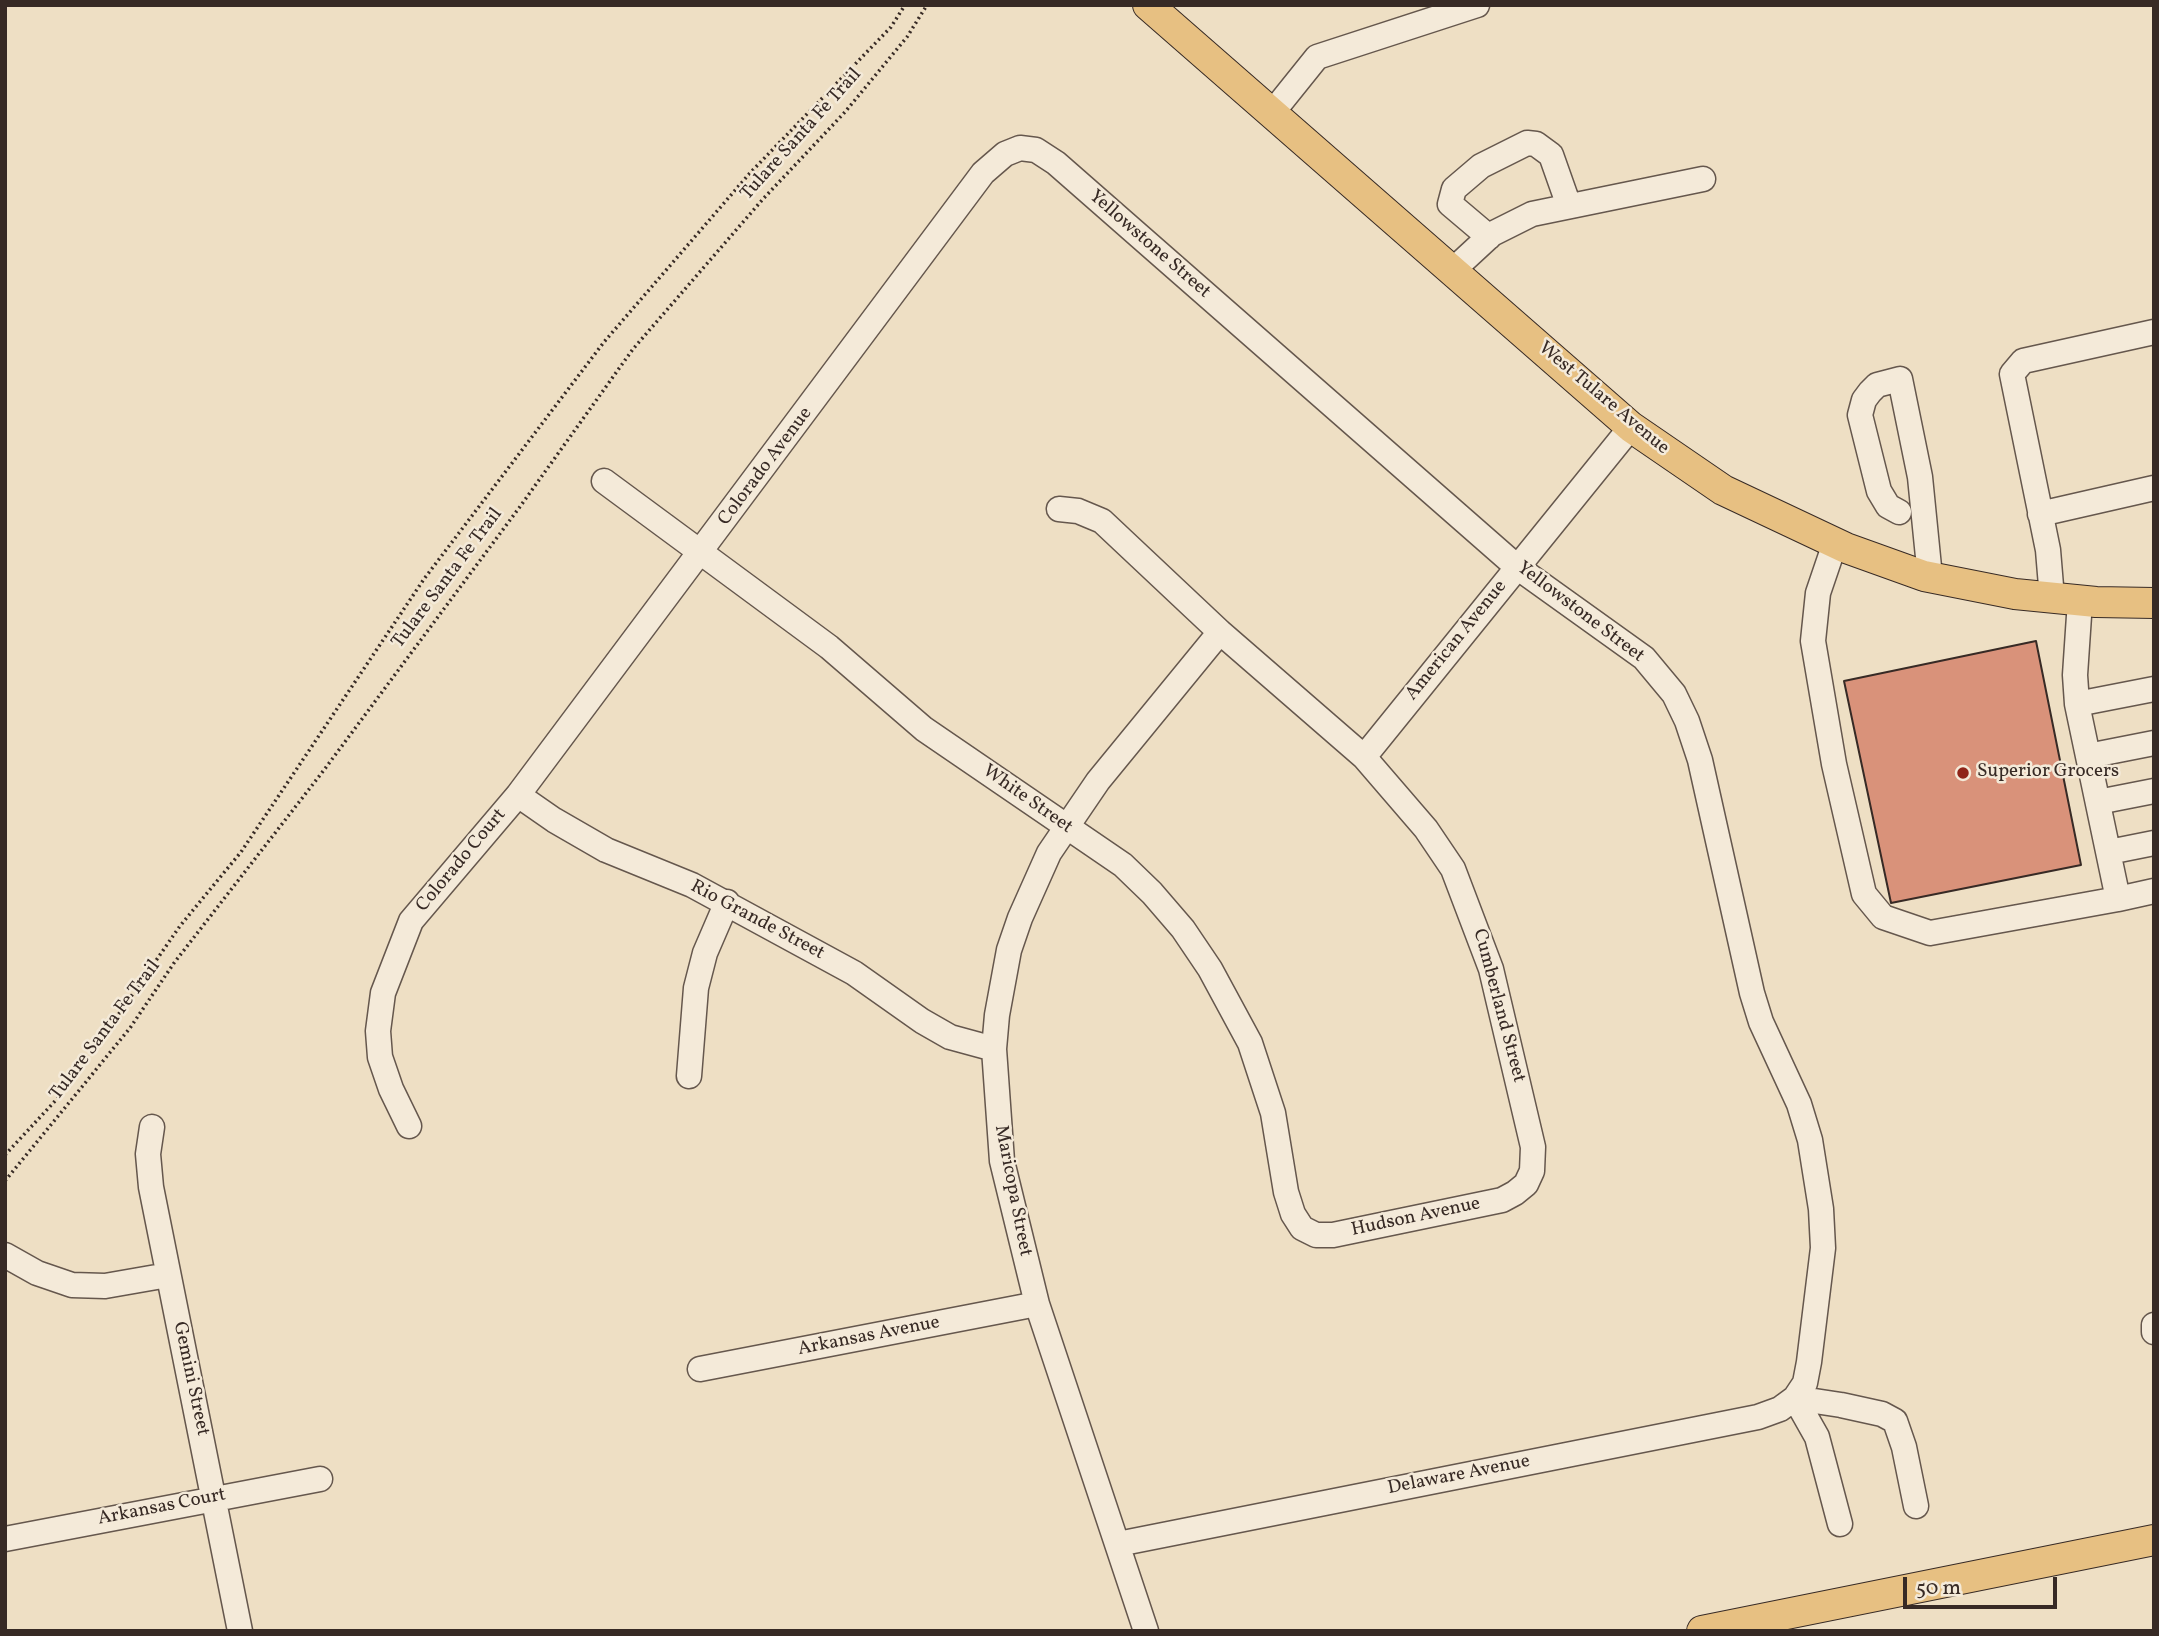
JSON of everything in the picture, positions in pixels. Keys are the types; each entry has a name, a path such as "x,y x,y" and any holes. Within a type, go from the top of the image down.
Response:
{"main road":[{"name":"West Tulare Avenue","path":"1148,5 1631,427 1723,490 1835,543 1930,577 2015,594 2066,600 2154,603"},
{"path":"1702,1631 1791,1622 2154,1540"}],"street":[{"path":"1272,113 1317,57 1477,5"},
{"path":"1489,237 1450,204 1454,189 1481,166 1527,143 1536,144 1551,155 1569,206"},
{"name":"Colorado Avenue","path":"518,795 983,173 1005,154 1020,148"},
{"name":"Yellowstone Street","path":"1020,148 1036,150 1056,163 1517,566 1644,658 1674,694 1687,721 1700,760 1752,993 1761,1022 1799,1104 1817,1173 1823,1248 1810,1362 1805,1383 1795,1398"},
{"path":"1452,271 1489,237 1532,214 1703,179"},
{"path":"2118,899 2077,704 2066,600 2040,514 2012,374 2023,361 2154,332"},
{"path":"1899,512 1888,506 1879,491 1860,415 1864,400 1877,385 1900,379 1920,477 1930,577"},
{"name":"American Avenue","path":"1364,757 1631,427"},
{"name":"White Street","path":"604,481 829,646 924,729 1123,865 1152,893 1183,929 1228,999 1264,1077 1282,1153 1286,1192 1293,1214 1302,1228"},
{"path":"2040,514 2154,488"},
{"name":"Cumberland Street","path":"1059,509 1078,511 1102,521 1220,632 1364,757 1426,829 1453,869 1472,913 1491,969 1533,1147 1532,1171 1526,1184"},
{"path":"1835,543 1818,593 1813,641 1834,764 1864,894 1883,917 1930,933 2154,891"},
{"name":"Maricopa Street","path":"1146,1631 1037,1304 1002,1161 994,1049 996,1015 1009,950 1034,885 1066,827 1098,781 1220,632"},
{"path":"2077,704 2154,689"},
{"path":"2088,756 2154,743"},
{"path":"2098,802 2154,791"},
{"name":"Rio Grande Street","path":"518,795 554,820 606,850 727,902 854,973 922,1021 950,1037 994,1049"},
{"name":"Colorado Court","path":"410,1126 391,1089 380,1057 378,1031 386,982 411,921 518,795"},
{"path":"2109,852 2154,843"},
{"path":"689,1076 696,988 705,953 727,902"},
{"name":"Gemini Street","path":"152,1127 148,1154 150,1176 240,1631"},
{"name":"Hudson Avenue","path":"1302,1228 1316,1235 1333,1235 1502,1200 1526,1184"},
{"path":"5,1255 37,1273 72,1285 114,1285 168,1276"},
{"name":"Arkansas Avenue","path":"701,1369 1037,1304"},
{"path":"2154,1325 2154,1332"},
{"path":"1795,1398 1882,1414 1895,1421 1904,1447 1916,1506"},
{"path":"1795,1398 1817,1437 1840,1524"},
{"name":"Delaware Avenue","path":"1118,1544 1758,1417 1780,1409 1795,1398"},
{"name":"Arkansas Court","path":"5,1539 320,1479"}],"path":[{"name":"Tulare Santa Fe Trail","path":"5,1155 68,1087 180,926 242,852 424,579 604,342 750,173 891,27 905,5"},
{"name":"Tulare Santa Fe Trail","path":"5,1181 130,1028 174,963 324,770 633,349 762,199 845,112 907,37 927,5"}],"building":[{"name":"Superior Grocers","path":"2036,641 2081,865 1891,903 1844,681"}],"place":[{"name":"Superior Grocers","path":"1963,773"}]}
